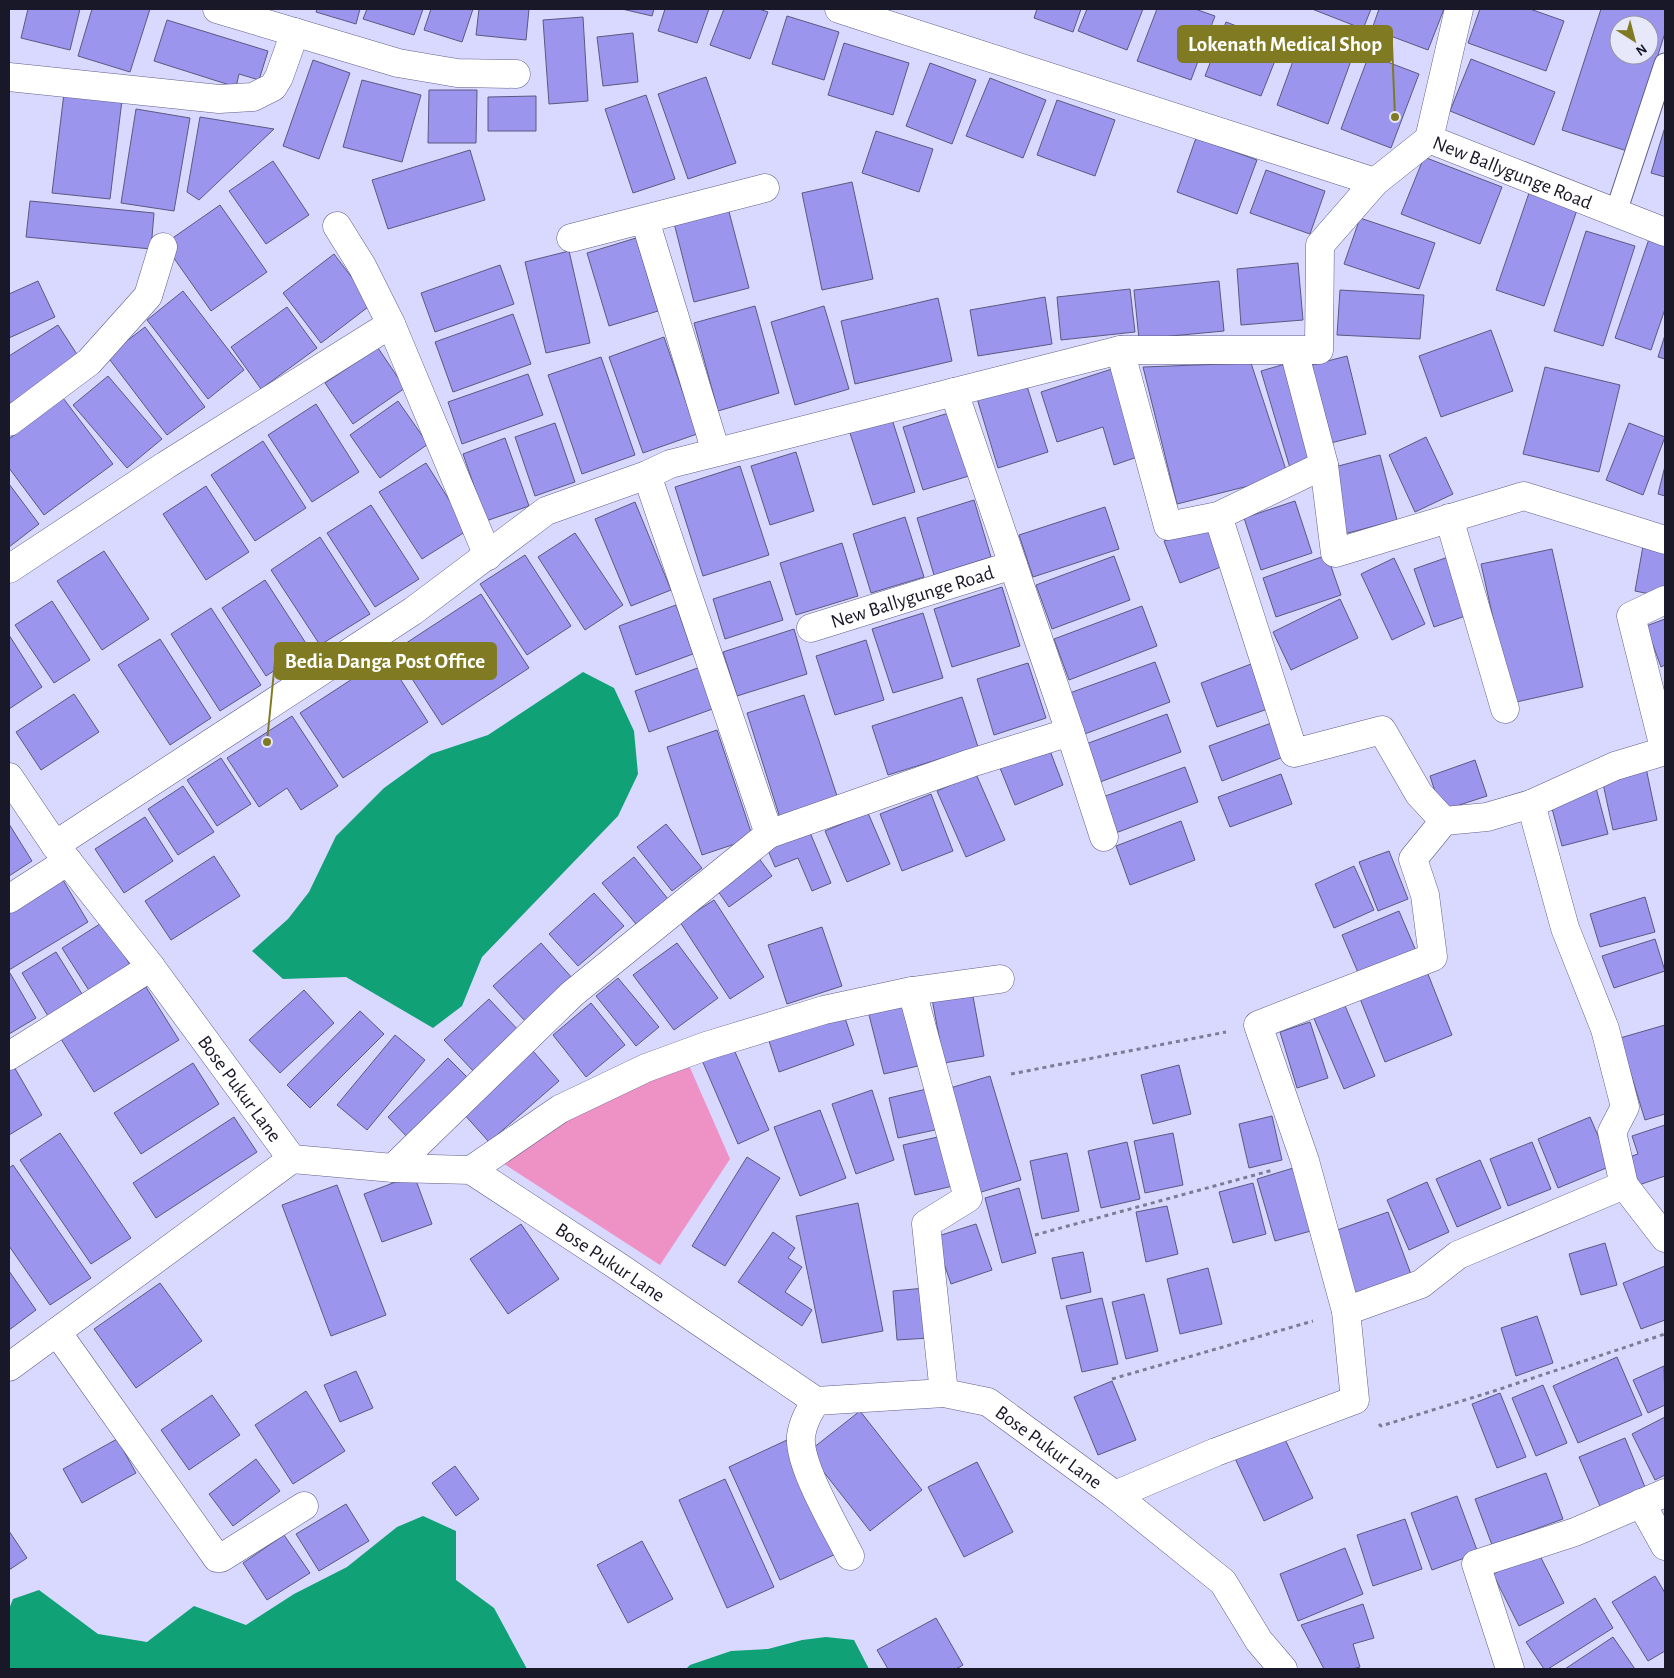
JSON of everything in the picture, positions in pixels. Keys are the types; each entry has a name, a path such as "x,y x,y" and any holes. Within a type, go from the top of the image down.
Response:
{"street":[{"path":"217,9 398,63 457,73 516,74"},
{"path":"838,9 1375,182"},
{"name":"New Ballygunge Road","path":"1459,9 1429,139 1665,232"},
{"path":"9,77 219,99 253,97 272,87 279,77 295,32"},
{"path":"9,899 61,853 413,611 546,511 647,475 670,464 1120,350 1319,350 1320,245 1375,182 1429,139"},
{"path":"571,238 765,188"},
{"path":"645,220 716,452"},
{"path":"337,226 362,266 391,324 488,556"},
{"path":"9,422 89,362 148,296 163,247"},
{"path":"9,569 166,465 391,324"},
{"path":"1120,350 1168,526 1218,516 1324,466"},
{"path":"1294,351 1324,466 1335,553 1524,496 1665,540"},
{"path":"954,392 1104,837"},
{"path":"647,475 769,834"},
{"path":"1218,516 1294,753 1382,730 1419,794 1444,821"},
{"path":"1450,518 1505,709"},
{"name":"New Ballygunge Road","path":"811,628 1013,565"},
{"path":"1115,1495 1216,1452 1355,1400 1346,1311 1305,1161 1258,1025 1433,957 1425,895 1414,859 1444,821 1488,817 1531,804 1615,766 1665,752 1631,616 1665,600"},
{"path":"393,1168 572,994 769,834 971,763 1070,732"},
{"name":"Bose Pukur Lane","path":"9,777 61,853 151,967 292,1158 393,1168 471,1170 816,1400 944,1393 988,1402 1115,1495 1223,1582 1259,1641 1283,1669"},
{"path":"1531,804 1564,928 1605,1029 1625,1107 1612,1132 1624,1185 1665,1238"},
{"path":"9,1056 151,967"},
{"path":"471,1170 560,1109 646,1068 706,1046 824,1010 912,990 1000,979"},
{"path":"912,990 968,1198 926,1224 944,1393"},
{"path":"9,1367 292,1158"},
{"path":"1346,1311 1421,1284 1458,1255 1624,1185"},
{"path":"56,1332 217,1558 221,1558 304,1506"},
{"path":"816,1400 806,1417 801,1437 804,1463 850,1556"},
{"path":"1510,1669 1476,1564 1576,1532 1653,1498 1665,1546"}],"lane":[{"path":"1616,212 1665,64"}],"path":[{"path":"1011,1074 1258,1025"},
{"path":"1035,1235 1305,1161"},
{"path":"1112,1379 1346,1311"},
{"path":"1355,1400 1382,1426 1504,1388 1665,1334"}],"shaded area":[{"path":"583,672 614,688 634,731 638,774 618,816 482,957 462,1006 433,1028 346,977 283,979 252,951 288,919 309,892 336,836 384,788 431,754 488,735"},
{"path":"684,1054 730,1159 660,1265 492,1156"},
{"path":"423,1516 456,1531 456,1580 494,1608 527,1669 9,1669 9,1609 13,1599 39,1590 98,1634 147,1642 194,1606 246,1625 294,1594 347,1567 397,1527"},
{"path":"826,1637 854,1640 869,1669 686,1669 690,1665 731,1651 768,1649 802,1640"}],"building":[{"path":"28,9 80,9 70,50 21,38"},
{"path":"92,9 150,9 130,72 78,56"},
{"path":"317,9 360,9 356,24 316,12"},
{"path":"367,9 423,9 414,35 363,19"},
{"path":"431,9 473,9 462,42 424,30"},
{"path":"479,9 529,9 526,40 476,35"},
{"path":"622,9 654,9 652,16"},
{"path":"665,9 709,9 697,43 658,31"},
{"path":"724,9 759,9 768,12 750,59 710,45"},
{"path":"1037,9 1081,9 1073,32 1034,18"},
{"path":"1087,9 1143,9 1127,50 1078,31"},
{"path":"1157,9 1195,9 1215,16 1191,80 1137,61"},
{"path":"1312,9 1371,9 1363,29"},
{"path":"1379,9 1444,9 1428,50 1372,29"},
{"path":"1480,9 1530,9 1564,21 1546,71 1468,43"},
{"path":"1601,9 1665,9 1665,33 1659,52 1659,15 1609,15 1609,65 1655,65 1627,151 1562,130"},
{"path":"787,16 839,32 824,80 772,64"},
{"path":"583,17 588,101 549,104 543,20"},
{"path":"167,20 268,51 259,80 239,74 236,87 154,61"},
{"path":"1226,22 1282,43 1261,96 1205,76"},
{"path":"633,33 638,82 603,86 597,37"},
{"path":"1301,39 1352,58 1328,124 1277,105"},
{"path":"844,43 909,63 893,115 828,95"},
{"path":"1369,55 1419,74 1391,148 1341,129"},
{"path":"1471,59 1555,92 1534,145 1450,111"},
{"path":"313,60 350,73 319,159 283,146"},
{"path":"930,63 976,80 952,144 906,126"},
{"path":"706,77 736,163 688,179 658,94"},
{"path":"990,78 1046,100 1023,158 966,136"},
{"path":"362,80 421,95 402,162 343,147"},
{"path":"429,90 477,90 476,143 428,143"},
{"path":"64,93 122,100 110,199 52,193"},
{"path":"646,95 675,179 633,193 605,109"},
{"path":"536,96 536,131 488,131 488,97"},
{"path":"1057,100 1115,120 1095,176 1037,155"},
{"path":"136,109 190,118 174,211 121,203"},
{"path":"200,117 274,129 199,200 187,192"},
{"path":"1665,127 1665,177 1651,173"},
{"path":"876,131 933,149 919,192 862,173"},
{"path":"1196,138 1257,160 1237,214 1177,192"},
{"path":"470,150 485,200 388,229 372,180"},
{"path":"1424,157 1502,187 1480,244 1401,214"},
{"path":"273,161 309,215 266,244 229,191"},
{"path":"1266,170 1325,191 1310,234 1250,213"},
{"path":"852,182 873,279 822,290 802,193"},
{"path":"1530,190 1578,207 1544,306 1496,290"},
{"path":"30,201 154,213 151,249 26,237"},
{"path":"220,205 267,272 211,311 164,244"},
{"path":"728,208 749,288 694,302 674,223"},
{"path":"1360,218 1435,243 1419,289 1344,264"},
{"path":"1586,231 1635,246 1603,346 1554,331"},
{"path":"636,238 658,311 609,326 587,253"},
{"path":"1649,239 1665,245 1665,309 1651,350 1615,338"},
{"path":"569,251 590,343 546,353 525,262"},
{"path":"334,254 372,304 321,343 283,293"},
{"path":"1298,263 1303,320 1241,325 1237,269"},
{"path":"500,265 514,304 435,332 421,293"},
{"path":"38,281 55,317 9,338 9,294"},
{"path":"1219,281 1224,331 1139,339 1134,290"},
{"path":"1130,289 1135,332 1061,340 1057,297"},
{"path":"1340,290 1424,295 1420,339 1337,335"},
{"path":"183,291 244,370 208,399 147,320"},
{"path":"1045,297 1052,344 978,356 970,310"},
{"path":"938,298 952,361 855,384 841,321"},
{"path":"755,306 779,393 718,411 694,323"},
{"path":"824,306 849,389 795,405 771,322"},
{"path":"287,307 317,348 261,389 231,347"},
{"path":"513,314 531,364 453,392 435,342"},
{"path":"58,325 80,359 9,404 9,356"},
{"path":"145,327 205,407 167,435 107,356"},
{"path":"1491,330 1513,391 1441,417 1419,356"},
{"path":"1665,335 1665,359 1658,357"},
{"path":"664,337 697,434 643,453 609,357"},
{"path":"378,348 405,388 353,424 325,383"},
{"path":"1347,356 1366,434 1323,445 1304,367"},
{"path":"601,357 635,455 582,474 548,375"},
{"path":"1292,362 1321,458 1290,468 1261,371"},
{"path":"1251,363 1288,476 1177,504 1143,367"},
{"path":"1118,367 1146,454 1114,465 1103,427 1057,442 1041,392"},
{"path":"1545,367 1620,385 1599,472 1523,454"},
{"path":"528,374 543,415 462,444 448,402"},
{"path":"108,376 162,439 127,468 73,405"},
{"path":"1025,380 1048,452 998,468 976,395"},
{"path":"63,398 113,464 44,515 9,468 9,439"},
{"path":"398,401 428,444 380,478 350,435"},
{"path":"316,404 359,472 312,502 268,435"},
{"path":"952,412 972,475 923,490 903,427"},
{"path":"891,416 915,492 873,505 849,430"},
{"path":"555,423 575,482 535,496 515,437"},
{"path":"1629,423 1665,437 1643,495 1606,480"},
{"path":"1426,437 1453,494 1415,512 1389,455"},
{"path":"505,438 529,506 486,521 463,454"},
{"path":"263,441 306,508 255,541 211,475"},
{"path":"796,452 814,511 770,525 751,466"},
{"path":"1380,455 1397,520 1344,534 1327,469"},
{"path":"426,463 468,530 422,559 379,492"},
{"path":"740,466 769,555 703,576 675,487"},
{"path":"1665,466 1665,496 1658,494"},
{"path":"9,484 39,524 9,547"},
{"path":"206,486 249,552 206,580 163,514"},
{"path":"974,500 991,557 934,575 917,518"},
{"path":"1295,501 1312,553 1261,570 1244,518"},
{"path":"635,502 671,590 631,606 595,519"},
{"path":"371,505 419,579 375,607 327,533"},
{"path":"1105,507 1119,549 1033,577 1019,535"},
{"path":"905,517 924,577 871,593 853,534"},
{"path":"1211,524 1226,565 1180,583 1164,541"},
{"path":"575,533 623,605 585,630 538,557"},
{"path":"320,537 370,614 320,645 271,570"},
{"path":"842,543 858,596 796,615 780,563"},
{"path":"1643,546 1665,550 1665,597 1635,591"},
{"path":"1552,549 1583,687 1512,703 1481,564"},
{"path":"104,551 149,619 102,650 57,581"},
{"path":"525,555 571,626 527,655 480,584"},
{"path":"1327,555 1341,595 1276,617 1263,578"},
{"path":"1114,556 1130,600 1052,629 1036,585"},
{"path":"1451,556 1471,614 1434,627 1414,569"},
{"path":"1394,558 1425,624 1392,640 1361,574"},
{"path":"265,580 309,648 266,676 222,608"},
{"path":"770,581 783,620 725,639 713,599"},
{"path":"1002,587 1020,646 952,667 934,609"},
{"path":"481,594 529,668 442,725 394,651"},
{"path":"1340,599 1358,638 1291,670 1273,632"},
{"path":"52,601 90,660 54,683 15,625"},
{"path":"676,605 693,654 636,675 619,626"},
{"path":"1142,606 1157,646 1069,680 1054,639"},
{"path":"211,608 261,685 220,711 171,634"},
{"path":"923,613 943,678 893,693 872,629"},
{"path":"1665,619 1665,665 1661,667 1646,626"},
{"path":"794,629 807,674 737,696 723,652"},
{"path":"9,635 42,687 9,709"},
{"path":"160,639 211,718 170,745 118,665"},
{"path":"866,640 884,700 835,715 816,656"},
{"path":"386,657 428,722 343,778 300,713"},
{"path":"1259,661 1276,706 1217,727 1201,683"},
{"path":"1155,662 1170,702 1082,735 1067,694"},
{"path":"1028,663 1046,718 994,735 977,679"},
{"path":"703,666 718,707 649,732 635,691"},
{"path":"74,694 99,732 41,770 16,732"},
{"path":"804,695 838,799 780,818 747,713"},
{"path":"962,697 978,747 888,775 872,726"},
{"path":"1167,714 1181,752 1100,782 1086,744"},
{"path":"292,716 338,786 301,810 287,788 259,807 227,758"},
{"path":"1274,722 1286,756 1222,781 1209,746"},
{"path":"717,730 753,838 702,855 667,747"},
{"path":"1049,748 1063,785 1015,805 1000,768"},
{"path":"221,758 251,804 217,826 187,780"},
{"path":"1475,760 1487,796 1441,811 1430,776"},
{"path":"1185,767 1198,802 1113,834 1100,798"},
{"path":"1646,768 1657,820 1613,830 1602,779"},
{"path":"976,774 1005,840 966,857 937,791"},
{"path":"1281,774 1292,804 1230,827 1218,797"},
{"path":"183,786 214,832 178,855 148,809"},
{"path":"1596,788 1608,834 1562,846 1550,801"},
{"path":"931,794 953,851 902,871 880,814"},
{"path":"868,813 890,864 847,882 825,831"},
{"path":"145,817 173,861 124,893 95,849"},
{"path":"1181,821 1195,860 1130,885 1116,846"},
{"path":"9,824 32,861 9,876"},
{"path":"666,824 702,868 672,891 637,847"},
{"path":"809,830 831,883 812,891 798,858 775,867 767,848"},
{"path":"1389,851 1408,899 1378,911 1359,862"},
{"path":"755,853 772,876 729,907 713,884"},
{"path":"214,856 240,896 171,940 145,901"},
{"path":"634,857 668,899 636,924 602,883"},
{"path":"1354,866 1374,910 1334,928 1315,884"},
{"path":"63,880 88,922 9,970 9,913"},
{"path":"594,893 624,926 578,966 549,934"},
{"path":"1645,897 1655,932 1600,947 1590,914"},
{"path":"714,900 764,977 730,999 680,922"},
{"path":"1399,911 1419,958 1362,982 1342,935"},
{"path":"103,922 131,966 90,992 62,948"},
{"path":"822,927 842,986 787,1004 768,945"},
{"path":"1655,939 1665,971 1614,988 1602,956"},
{"path":"541,943 573,979 525,1021 493,986"},
{"path":"677,943 718,998 674,1030 633,975"},
{"path":"56,952 82,994 48,1016 22,973"},
{"path":"1424,964 1452,1035 1385,1062 1357,991"},
{"path":"9,974 36,1018 9,1034"},
{"path":"618,978 659,1027 636,1046 596,996"},
{"path":"146,987 179,1040 94,1092 61,1039"},
{"path":"304,990 334,1023 280,1073 249,1040"},
{"path":"972,991 984,1056 944,1063 932,999"},
{"path":"905,997 922,1065 884,1074 867,1007"},
{"path":"489,999 521,1033 476,1074 444,1040"},
{"path":"1343,1001 1375,1076 1344,1089 1312,1014"},
{"path":"591,1003 625,1045 586,1077 553,1035"},
{"path":"360,1011 384,1034 310,1108 287,1085"},
{"path":"843,1012 854,1045 779,1072 768,1038"},
{"path":"1310,1022 1328,1078 1297,1088 1280,1032"},
{"path":"1665,1025 1665,1114 1645,1120 1620,1038"},
{"path":"395,1035 425,1060 367,1130 337,1105"},
{"path":"732,1045 769,1130 738,1144 701,1058"},
{"path":"533,1051 559,1081 489,1142 463,1113"},
{"path":"448,1058 473,1083 412,1142 388,1117"},
{"path":"193,1063 219,1104 141,1154 114,1113"},
{"path":"13,1065 42,1115 9,1135 9,1067"},
{"path":"1179,1065 1191,1114 1153,1124 1141,1075"},
{"path":"990,1076 1021,1180 978,1193 947,1089"},
{"path":"935,1087 944,1128 898,1138 889,1098"},
{"path":"872,1090 894,1160 856,1174 832,1104"},
{"path":"820,1110 846,1178 800,1196 774,1127"},
{"path":"1272,1116 1282,1160 1249,1168 1239,1124"},
{"path":"234,1117 257,1152 156,1218 133,1183"},
{"path":"1590,1117 1611,1166 1558,1188 1538,1139"},
{"path":"1665,1125 1665,1176 1636,1186 1626,1158 1638,1154 1632,1136"},
{"path":"60,1133 131,1238 91,1264 20,1160"},
{"path":"1173,1133 1183,1185 1145,1193 1134,1141"},
{"path":"942,1136 953,1186 915,1195 903,1145"},
{"path":"1127,1142 1140,1199 1101,1208 1088,1151"},
{"path":"1532,1142 1551,1189 1508,1206 1490,1159"},
{"path":"1067,1153 1079,1211 1042,1219 1030,1161"},
{"path":"747,1157 780,1178 725,1266 692,1246"},
{"path":"1480,1160 1501,1208 1457,1227 1436,1179"},
{"path":"13,1165 91,1278 50,1305 9,1246 9,1168"},
{"path":"1300,1166 1318,1229 1275,1241 1257,1179"},
{"path":"414,1175 432,1224 382,1242 364,1194"},
{"path":"1427,1182 1449,1232 1409,1250 1387,1200"},
{"path":"1253,1183 1266,1234 1233,1243 1219,1192"},
{"path":"337,1185 386,1315 331,1336 282,1205"},
{"path":"1019,1188 1036,1253 1002,1263 985,1198"},
{"path":"858,1203 883,1331 822,1343 796,1216"},
{"path":"1167,1206 1178,1254 1146,1262 1136,1212"},
{"path":"1388,1212 1412,1277 1352,1299 1329,1233"},
{"path":"521,1224 559,1279 508,1314 470,1259"},
{"path":"976,1224 992,1270 951,1284 935,1237"},
{"path":"773,1232 795,1248 788,1258 802,1267 785,1292 812,1310 802,1326 738,1282"},
{"path":"1605,1243 1617,1285 1581,1295 1569,1254"},
{"path":"1083,1252 1091,1292 1061,1299 1052,1258"},
{"path":"1665,1266 1665,1320 1641,1329 1623,1283"},
{"path":"1208,1268 1222,1324 1180,1334 1167,1279"},
{"path":"9,1271 36,1310 9,1330"},
{"path":"160,1283 202,1341 136,1388 94,1329"},
{"path":"925,1288 929,1338 897,1340 893,1291"},
{"path":"1144,1294 1158,1351 1126,1359 1112,1302"},
{"path":"1102,1298 1118,1364 1082,1372 1066,1306"},
{"path":"1537,1316 1553,1363 1516,1376 1501,1328"},
{"path":"1617,1357 1642,1415 1578,1443 1553,1386"},
{"path":"1664,1366 1665,1405 1648,1413 1633,1380"},
{"path":"356,1371 373,1408 340,1422 324,1385"},
{"path":"1112,1381 1136,1440 1098,1455 1074,1397"},
{"path":"1543,1385 1567,1443 1536,1456 1512,1398"},
{"path":"306,1391 345,1451 293,1484 255,1425"},
{"path":"1500,1393 1526,1457 1497,1468 1472,1404"},
{"path":"212,1395 240,1435 189,1470 161,1430"},
{"path":"860,1411 922,1490 870,1531 808,1452"},
{"path":"1665,1417 1665,1475 1655,1480 1632,1434"},
{"path":"1281,1431 1313,1498 1264,1521 1233,1454"},
{"path":"1625,1438 1647,1492 1602,1511 1579,1457"},
{"path":"117,1439 136,1473 82,1503 63,1469"},
{"path":"787,1440 838,1553 780,1580 729,1467"},
{"path":"256,1459 280,1491 233,1526 209,1494"},
{"path":"977,1462 1013,1532 964,1557 928,1487"},
{"path":"455,1466 479,1499 456,1516 432,1483"},
{"path":"1546,1473 1563,1519 1492,1545 1475,1499"},
{"path":"725,1479 774,1587 727,1608 679,1500"},
{"path":"1457,1496 1478,1553 1432,1570 1411,1513"},
{"path":"346,1504 369,1541 319,1571 296,1534"},
{"path":"1405,1519 1422,1569 1373,1586 1357,1535"},
{"path":"9,1531 27,1558 9,1570"},
{"path":"284,1535 310,1573 267,1600 243,1563"},
{"path":"642,1541 673,1599 628,1623 597,1565"},
{"path":"1345,1548 1363,1594 1298,1621 1280,1574"},
{"path":"1538,1552 1564,1603 1519,1626 1493,1574"},
{"path":"1655,1576 1665,1593 1665,1651 1648,1661 1612,1602"},
{"path":"1595,1598 1613,1628 1548,1669 1544,1669 1526,1642"},
{"path":"1363,1604 1374,1638 1353,1644 1360,1667 1352,1669 1324,1669 1301,1625"},
{"path":"936,1618 963,1665 956,1669 888,1669 877,1650"},
{"path":"1613,1637 1635,1669 1565,1669"}],"place":[{"name":"Lokenath Medical Shop","path":"1395,117"},
{"name":"Bedia Danga Post Office","path":"267,742"}]}
